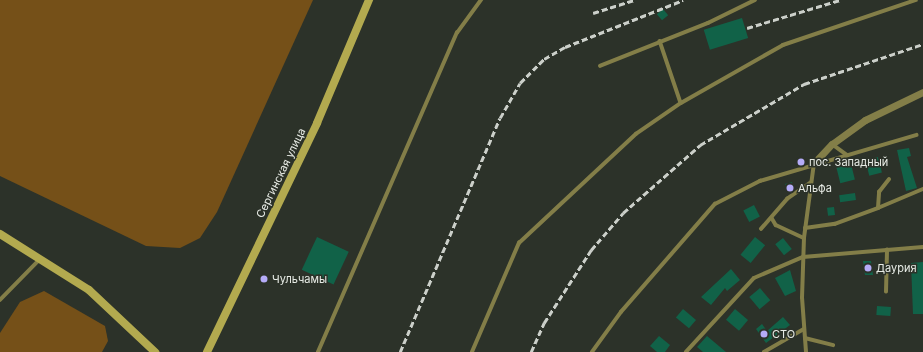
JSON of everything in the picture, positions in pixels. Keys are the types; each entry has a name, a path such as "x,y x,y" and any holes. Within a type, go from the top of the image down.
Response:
{"main road":[{"name":"Сергинская улица","path":"207,352 317,123 369,0"},
{"path":"0,234 42,257 114,310 155,352"}],"street":[{"path":"814,163 832,144 865,120 923,92"}],"lane":[{"path":"318,352 457,33 481,0"},
{"path":"600,66 755,0"},
{"path":"472,352 519,243 636,134 681,102 783,45 916,0"},
{"path":"660,41 681,102"},
{"path":"592,352 621,312 715,204 760,181 814,163 916,135"},
{"path":"832,144 847,155"},
{"path":"806,352 804,338 803,257 805,228 814,163"},
{"path":"878,208 880,192 889,180"},
{"path":"761,229 787,199 811,182"},
{"path":"805,228 835,224 923,189"},
{"path":"772,218 781,228 804,238"},
{"path":"686,352 754,278 803,257 923,247"},
{"path":"886,292 887,250"},
{"path":"0,300 42,257"},
{"path":"764,352 804,329"},
{"path":"804,338 833,346"}],"shaded area":[{"path":"0,0 313,0 217,212 200,238 180,248 146,246 0,176"},
{"path":"44,291 105,326 108,341 102,352 0,352 0,333 20,302"}],"building":[{"path":"663,9 668,15 662,20 657,14"},
{"path":"742,18 748,38 710,50 704,30"},
{"path":"909,148 911,156 907,157 917,188 906,191 897,150"},
{"path":"878,157 882,173 869,176 865,160"},
{"path":"851,164 855,180 840,183 836,168"},
{"name":"Альфа","path":"792,182 794,190 788,193 785,184"},
{"path":"855,193 856,200 840,202 839,195"},
{"path":"754,205 760,217 749,222 743,210"},
{"path":"834,207 835,215 828,216 827,208"},
{"path":"317,237 349,252 334,284 302,270"},
{"path":"755,237 765,245 751,263 741,255"},
{"path":"783,238 792,249 784,255 775,244"},
{"name":"Даурия","path":"863,261 871,261 873,275 865,275"},
{"path":"923,262 923,314 913,314 911,263"},
{"path":"731,269 740,280 727,291 725,288 711,305 701,297"},
{"path":"790,270 796,291 785,296 775,278"},
{"path":"760,288 770,300 760,309 749,297"},
{"path":"877,306 891,307 890,316 876,315"},
{"path":"683,309 696,320 689,328 676,317"},
{"path":"735,309 748,320 739,331 726,320"},
{"path":"783,317 790,325 766,343 756,329 762,324 767,331"},
{"path":"659,336 670,345 665,352 657,352 650,346"},
{"path":"707,336 726,352 703,352 697,347"}],"railway":[{"path":"593,13 634,0"},
{"path":"400,352 500,118 520,83 544,59 565,47 683,0"},
{"path":"747,28 840,0"},
{"path":"531,352 544,323 591,250 623,213 700,145 804,84 923,44"}],"place":[{"name":"пос. Западный","path":"801,162"},
{"name":"Альфа","path":"790,188"},
{"name":"Даурия","path":"868,268"},
{"name":"Чульчамы","path":"264,279"},
{"name":"СТО","path":"764,334"}]}
